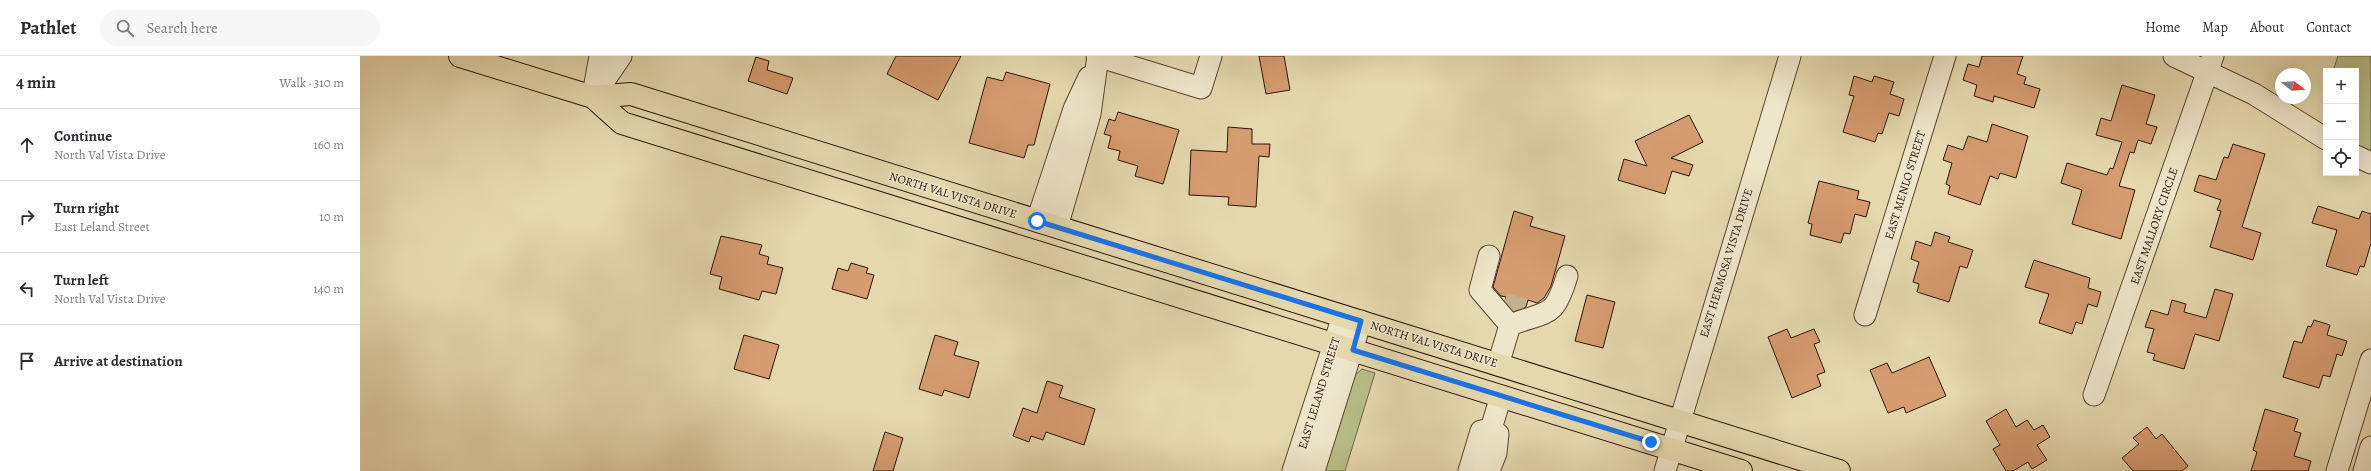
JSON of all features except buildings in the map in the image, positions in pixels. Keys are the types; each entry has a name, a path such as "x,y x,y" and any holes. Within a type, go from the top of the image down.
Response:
{"main road":[{"name":"NORTH VAL VISTA DRIVE","path":"460,56 593,97 631,94 1839,471"},
{"name":"NORTH VAL VISTA DRIVE","path":"593,97 622,123 1741,471"}],"street":[{"path":"593,97 600,56"},
{"path":"593,97 621,56"},
{"path":"1047,224 1064,169 1090,114 1098,56 1201,88 1211,56"},
{"name":"EAST HERMOSA VISTA DRIVE","path":"1665,471 1678,421 1790,56"},
{"name":"EAST MENLO STREET","path":"1865,315 1945,56"},
{"path":"2174,56 2211,63 2254,94 2323,138"},
{"name":"EAST MALLORY CIRCLE","path":"2094,395 2211,63"},
{"path":"2359,157 2371,163"},
{"path":"1488,256 1480,290 1498,304 1510,325"},
{"path":"1498,364 1510,325 1528,314 1549,312 1560,300 1567,276"},
{"name":"EAST LELAND STREET","path":"1314,471 1343,347 1352,318"},
{"name":"EAST LELAND STREET","path":"1293,471 1343,347"},
{"path":"2337,471 2366,391 2371,360"},
{"path":"1491,429 1501,396"},
{"path":"1469,471 1481,431 1491,429 1498,434 1498,441 1489,471"},
{"path":"2364,471 2371,447"}],"green space":[{"path":"2338,56 2371,56 2371,152 2359,147 2359,68 2334,68"},
{"path":"1362,369 1375,373 1345,471 1325,471 1353,377"}],"tunnel":[{"path":"1504,303 1525,310"}],"route":[{"path":"1037,221 1361,321 1353,350 1651,442"}]}
